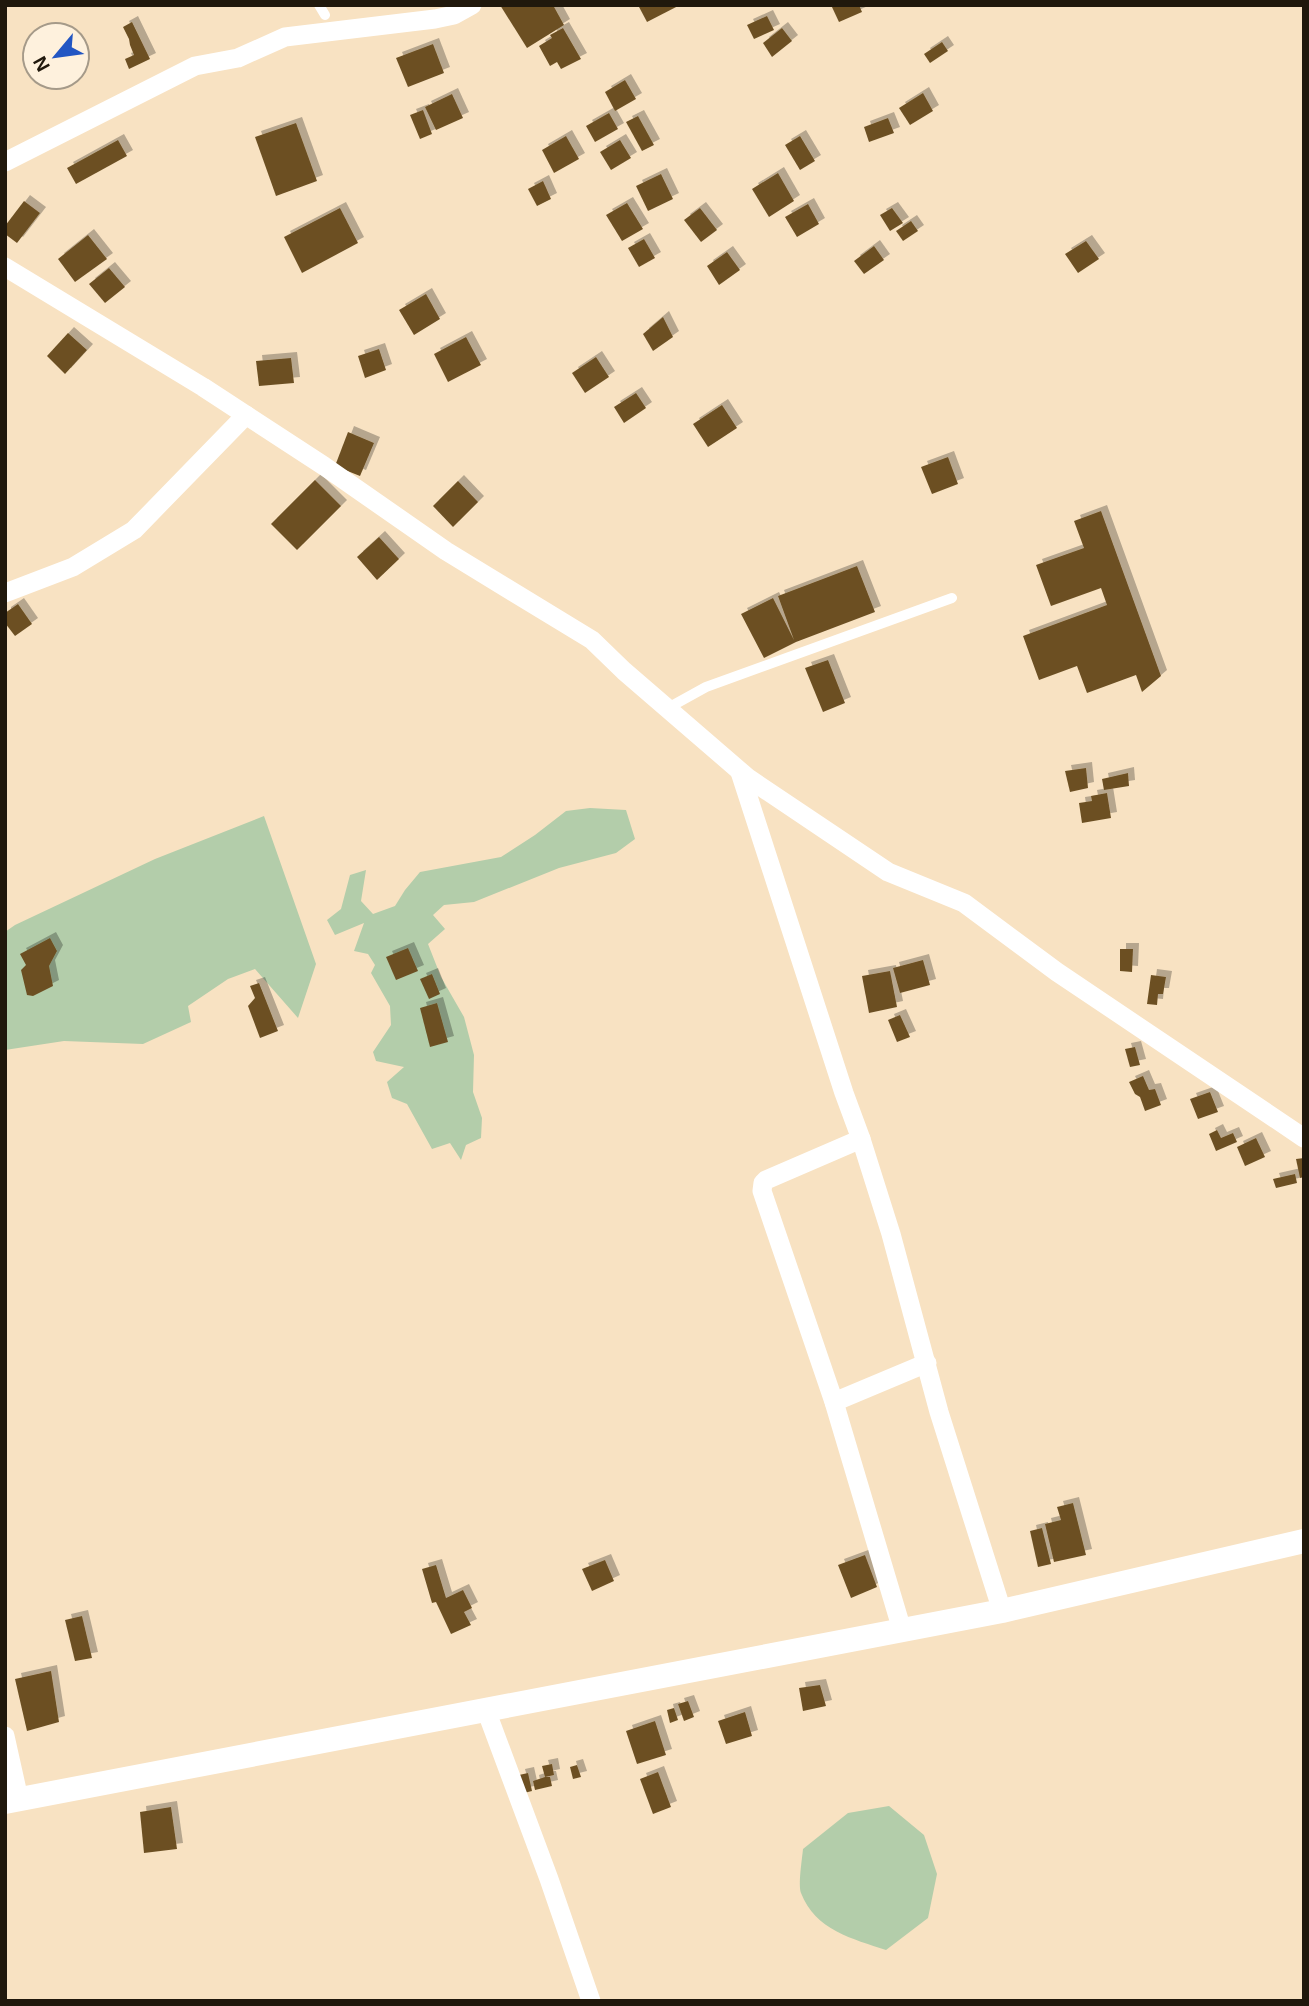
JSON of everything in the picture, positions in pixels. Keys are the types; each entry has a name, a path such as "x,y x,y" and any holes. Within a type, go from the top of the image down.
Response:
{"street":[{"path":"5,163 195,66 238,58 285,37 435,19 454,15 472,5"},
{"path":"5,267 246,415 446,551 592,640 740,772 888,873 964,903 1057,972 1304,1138"},
{"path":"5,593 73,568 134,530 246,415"},
{"path":"740,772 844,1093 862,1139 939,1412 1002,1611"},
{"path":"862,1139 766,1180 762,1187 834,1402 902,1630"},
{"path":"834,1402 927,1363"},
{"path":"5,1736 12,1800 1002,1611 1304,1541"},
{"path":"486,1710 545,1867 591,2001"}],"lane":[{"path":"667,709 706,687 952,598"}],"green space":[{"path":"590,808 626,810 635,839 616,853 559,868 474,902 444,905 433,915 445,929 428,944 441,977 464,1017 474,1055 473,1092 482,1118 481,1138 466,1145 461,1160 450,1143 432,1149 407,1104 392,1098 387,1082 404,1067 376,1061 373,1052 391,1025 390,1006 371,973 375,965 368,954 354,951 364,923 335,935 327,920 341,909 350,875 366,870 361,901 373,914 395,906 420,872 501,857 566,811"},
{"path":"264,816 316,964 298,1018 255,969 228,979 188,1006 191,1022 143,1044 64,1041 5,1050 5,932 155,859"},
{"path":"889,1806 924,1835 937,1874 928,1918 886,1950 848,1937 825,1924 807,1906 800,1884 803,1849 848,1813"}],"building":[{"path":"500,5 553,5 564,25 527,48"},
{"path":"638,5 680,5 647,22"},
{"path":"831,5 859,5 862,12 839,22"},
{"path":"767,16 774,30 754,39 747,25"},
{"path":"132,22 150,59 129,69 125,59 134,55 123,27"},
{"path":"563,28 581,59 561,69 557,62 550,66 539,46 552,38 550,35"},
{"path":"782,28 792,41 772,57 763,43"},
{"path":"942,42 948,51 930,63 924,54"},
{"path":"433,44 444,73 408,87 396,58"},
{"path":"625,80 636,99 615,111 605,92"},
{"path":"923,93 933,111 910,125 899,108"},
{"path":"452,94 463,118 436,130 425,107"},
{"path":"423,110 432,134 420,139 410,115"},
{"path":"609,113 618,129 595,142 586,126"},
{"path":"638,116 654,145 642,151 626,122"},
{"path":"888,118 894,133 869,142 864,127"},
{"path":"296,123 317,181 276,196 255,137"},
{"path":"566,136 579,159 554,173 542,150"},
{"path":"800,136 815,161 800,170 785,145"},
{"path":"118,140 127,156 76,184 67,168"},
{"path":"620,140 631,158 611,170 600,152"},
{"path":"778,173 794,201 769,217 752,189"},
{"path":"661,174 673,199 648,211 636,186"},
{"path":"543,181 551,199 537,206 528,189"},
{"path":"24,201 40,213 17,243 5,234 5,226"},
{"path":"627,203 643,229 622,241 606,215"},
{"path":"808,204 819,224 797,237 785,217"},
{"path":"340,208 358,243 302,273 284,237"},
{"path":"700,208 717,230 701,242 684,220"},
{"path":"892,208 903,223 890,231 880,215"},
{"path":"911,221 918,231 903,241 896,231"},
{"path":"88,235 107,259 75,282 58,259"},
{"path":"644,239 655,258 639,267 628,248"},
{"path":"1086,241 1099,259 1078,273 1065,254"},
{"path":"874,246 884,260 864,274 854,261"},
{"path":"727,252 740,270 719,285 707,266"},
{"path":"109,268 125,287 105,303 89,284"},
{"path":"426,294 440,319 414,335 399,310"},
{"path":"663,317 673,337 653,351 643,334"},
{"path":"68,333 87,350 65,374 47,356"},
{"path":"466,337 481,365 448,382 434,354"},
{"path":"379,349 386,370 365,378 358,356"},
{"path":"596,357 609,377 585,393 572,373"},
{"path":"291,358 294,383 259,386 256,361"},
{"path":"636,393 646,408 624,423 614,407"},
{"path":"722,405 737,428 708,447 693,424"},
{"path":"348,432 374,443 360,476 335,466"},
{"path":"948,457 958,484 932,494 921,467"},
{"path":"315,480 341,506 297,550 271,524"},
{"path":"458,481 478,502 453,527 433,506"},
{"path":"1101,511 1161,676 1142,692 1136,675 1087,693 1077,666 1039,680 1023,636 1107,605 1101,588 1051,606 1036,565 1084,548 1074,521"},
{"path":"379,537 399,559 377,580 357,557"},
{"path":"857,566 875,612 796,642 764,658 741,614 773,598 794,640 778,596"},
{"path":"18,604 32,624 15,636 5,623 5,613"},
{"path":"828,660 845,703 823,712 805,668"},
{"path":"1086,768 1088,788 1070,792 1065,771"},
{"path":"1128,773 1129,786 1104,790 1102,779"},
{"path":"1107,793 1111,818 1082,823 1079,803 1092,801 1091,796"},
{"path":"50,938 57,951 49,966 53,986 33,996 27,995 21,970 26,965 20,954"},
{"path":"408,948 418,971 396,980 386,957"},
{"path":"1120,949 1133,949 1132,972 1120,971"},
{"path":"923,960 930,985 900,993 893,968"},
{"path":"890,971 897,1007 869,1013 862,976"},
{"path":"432,974 440,994 429,999 420,979"},
{"path":"1151,975 1166,977 1163,994 1158,994 1157,1005 1147,1004"},
{"path":"259,983 278,1031 260,1038 248,1006 255,998 250,986"},
{"path":"437,1003 448,1042 430,1047 420,1008"},
{"path":"900,1015 910,1037 897,1042 888,1020"},
{"path":"1135,1047 1140,1065 1130,1067 1125,1049"},
{"path":"1143,1076 1149,1090 1155,1089 1161,1105 1145,1111 1140,1097 1135,1094 1129,1082"},
{"path":"1210,1092 1218,1112 1198,1119 1190,1099"},
{"path":"1217,1130 1221,1138 1233,1133 1237,1142 1216,1151 1209,1134"},
{"path":"1256,1138 1265,1157 1245,1166 1237,1147"},
{"path":"1304,1158 1304,1177 1300,1178 1296,1159"},
{"path":"1295,1174 1297,1183 1276,1188 1273,1179"},
{"path":"1073,1503 1086,1555 1054,1562 1045,1524 1061,1520 1057,1507"},
{"path":"1042,1528 1051,1564 1038,1567 1030,1531"},
{"path":"865,1555 877,1587 851,1598 838,1565"},
{"path":"605,1560 614,1581 592,1591 582,1569"},
{"path":"436,1565 446,1598 463,1590 472,1608 464,1612 471,1625 451,1634 436,1602 432,1603 422,1569"},
{"path":"82,1616 92,1658 75,1661 65,1620"},
{"path":"51,1671 59,1722 27,1731 15,1679"},
{"path":"820,1685 826,1706 803,1711 799,1688"},
{"path":"688,1701 694,1717 684,1721 678,1704"},
{"path":"674,1708 678,1720 670,1723 667,1710"},
{"path":"745,1712 752,1736 726,1744 718,1721"},
{"path":"655,1721 666,1755 637,1764 626,1731"},
{"path":"552,1764 554,1775 545,1777 542,1766"},
{"path":"577,1765 581,1777 573,1779 570,1767"},
{"path":"658,1772 671,1807 653,1814 640,1779"},
{"path":"528,1773 532,1791 524,1793 519,1775"},
{"path":"550,1777 552,1786 535,1790 533,1781"},
{"path":"171,1807 177,1849 144,1853 140,1812"}]}
